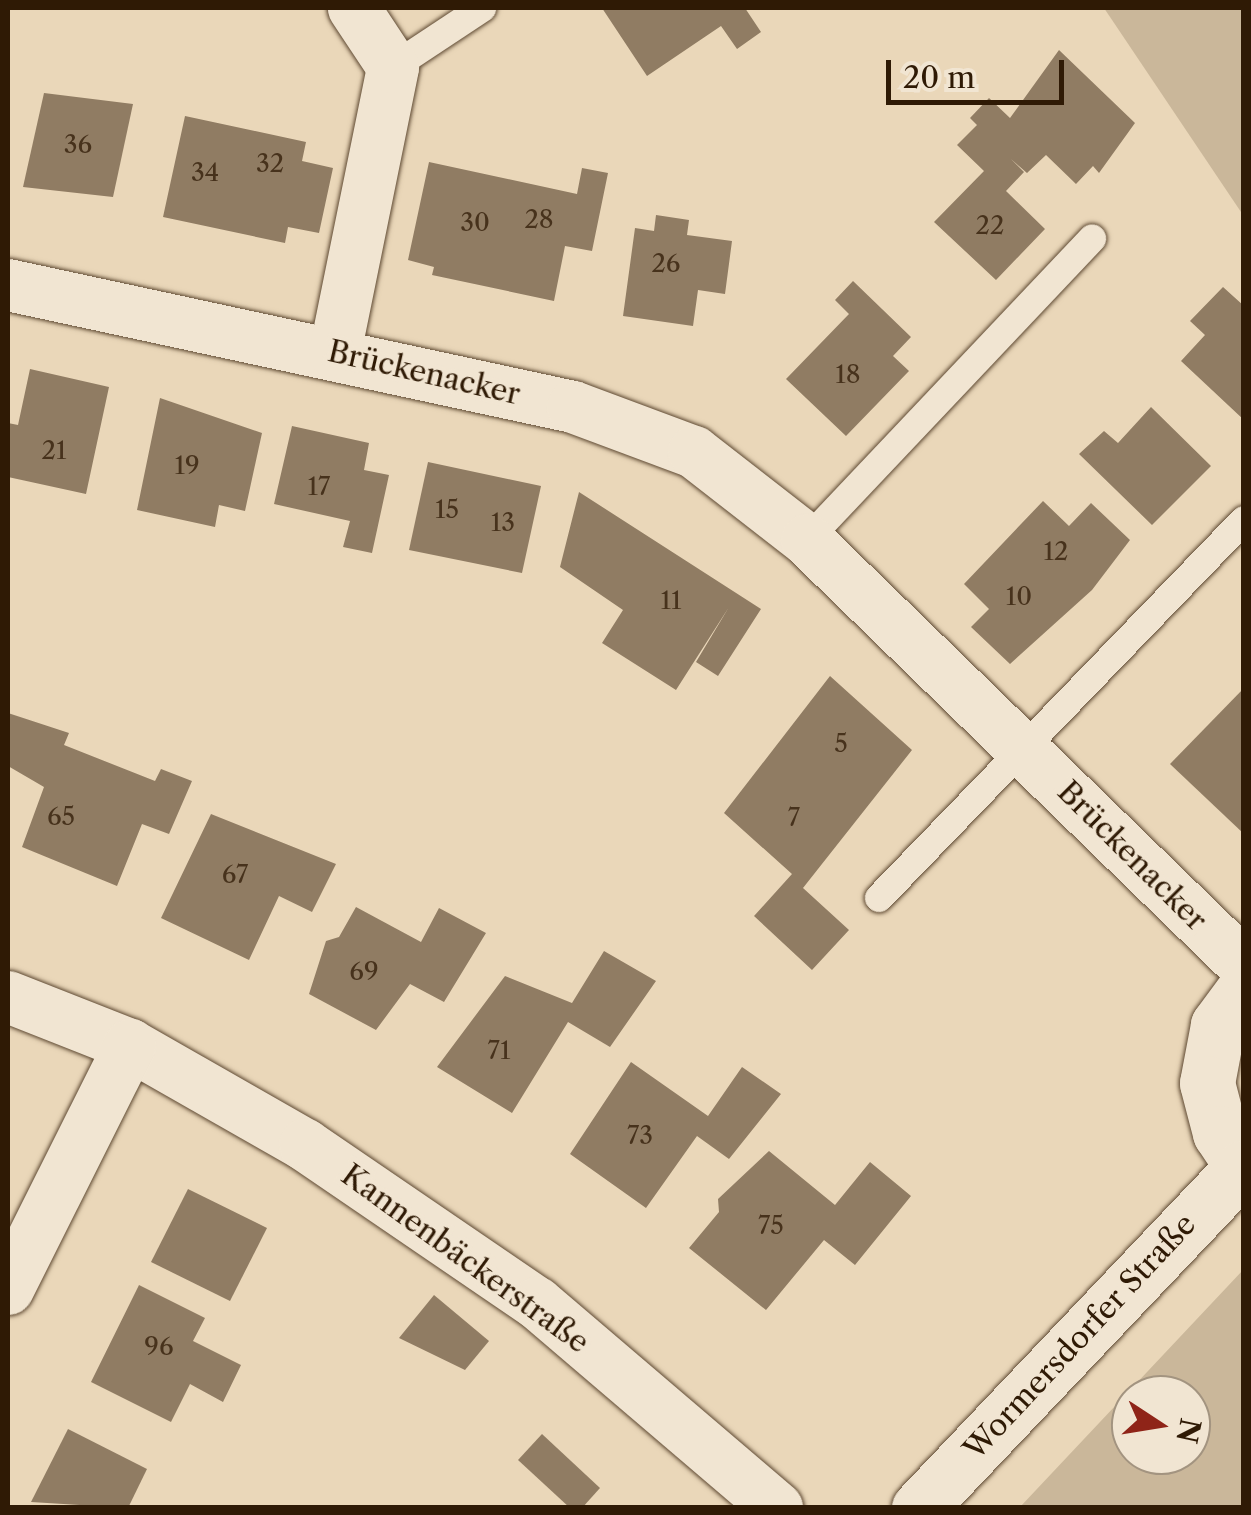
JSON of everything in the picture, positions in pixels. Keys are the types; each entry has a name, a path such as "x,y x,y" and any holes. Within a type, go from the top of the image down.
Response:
{"main road":[{"name":"Wormersdorfer Straße","path":"919,1508 1243,1169 1220,1133 1207,1083 1218,1025 1244,990"}],"street":[{"path":"335,353 393,68 354,8"},
{"name":"Brückenacker","path":"8,286 573,407 694,452 808,540 1244,966"},
{"name":"Kannenbäckerstraße","path":"8,997 130,1045 305,1145 538,1303 777,1508"},
{"path":"8,1289 130,1045"}],"lane":[{"path":"393,68 482,8"},
{"path":"808,540 1092,239"},
{"path":"878,898 1244,520"}],"shaded area":[{"path":"1104,8 1243,8 1243,215"},
{"path":"1243,1270 1243,1507 1020,1507 1111,1410 1111,1475 1211,1475 1211,1375 1144,1375"}],"building":[{"path":"602,8 745,8 761,32 737,49 721,26 647,76"},
{"path":"1059,50 1135,123 1099,173 1093,166 1076,184 1046,155 1027,173 1011,159 1024,172 1006,191 1045,229 996,280 934,222 984,171 957,145 977,125 970,118 989,98 1010,118"},
{"path":"44,93 133,104 113,197 23,187"},
{"path":"185,116 306,142 302,161 333,168 319,233 288,227 285,243 163,217"},
{"path":"429,162 577,194 582,168 608,173 592,251 565,246 554,301 432,275 434,267 408,260"},
{"path":"656,215 689,220 687,235 732,241 725,294 698,290 693,326 623,316 635,228 654,231"},
{"path":"853,281 911,337 893,356 909,371 846,436 786,379 849,314 835,300"},
{"path":"1223,287 1244,306 1244,420 1181,361 1205,335 1190,321"},
{"path":"30,369 109,387 86,494 8,477 8,423 18,425"},
{"path":"160,398 262,433 245,511 219,505 215,527 137,510"},
{"path":"1151,407 1211,466 1152,525 1079,454 1104,431 1118,443"},
{"path":"292,426 369,443 364,470 389,475 372,553 343,547 350,521 274,504"},
{"path":"428,462 541,486 522,573 409,550"},
{"path":"579,492 761,609 718,676 696,662 729,607 676,690 602,643 623,610 560,567"},
{"path":"1043,501 1069,526 1091,503 1130,540 1092,590 1010,664 971,627 989,609 964,584"},
{"path":"830,676 912,750 803,888 849,930 812,970 754,916 792,874 724,813"},
{"path":"1244,688 1244,834 1170,764"},
{"path":"8,713 69,733 64,745 155,781 161,769 192,781 169,834 142,824 117,886 22,847 44,787 8,766"},
{"path":"211,814 336,864 312,912 279,896 249,960 161,918"},
{"path":"356,907 421,942 439,908 486,933 444,1002 410,984 376,1030 309,994 326,941 339,937"},
{"path":"604,951 656,981 610,1047 568,1022 512,1113 437,1067 505,976 572,1003"},
{"path":"631,1062 708,1116 742,1067 781,1094 729,1159 697,1136 646,1208 570,1154"},
{"path":"769,1151 835,1205 870,1162 911,1196 855,1265 824,1240 766,1310 689,1248 719,1212 718,1199"},
{"path":"188,1189 267,1228 230,1301 151,1262"},
{"path":"139,1285 205,1318 193,1341 241,1365 223,1402 190,1384 171,1422 91,1382"},
{"path":"434,1295 489,1341 465,1370 399,1338"},
{"path":"68,1429 147,1469 128,1508 31,1502"},
{"path":"542,1434 600,1488 582,1508 570,1508 518,1460"}]}
